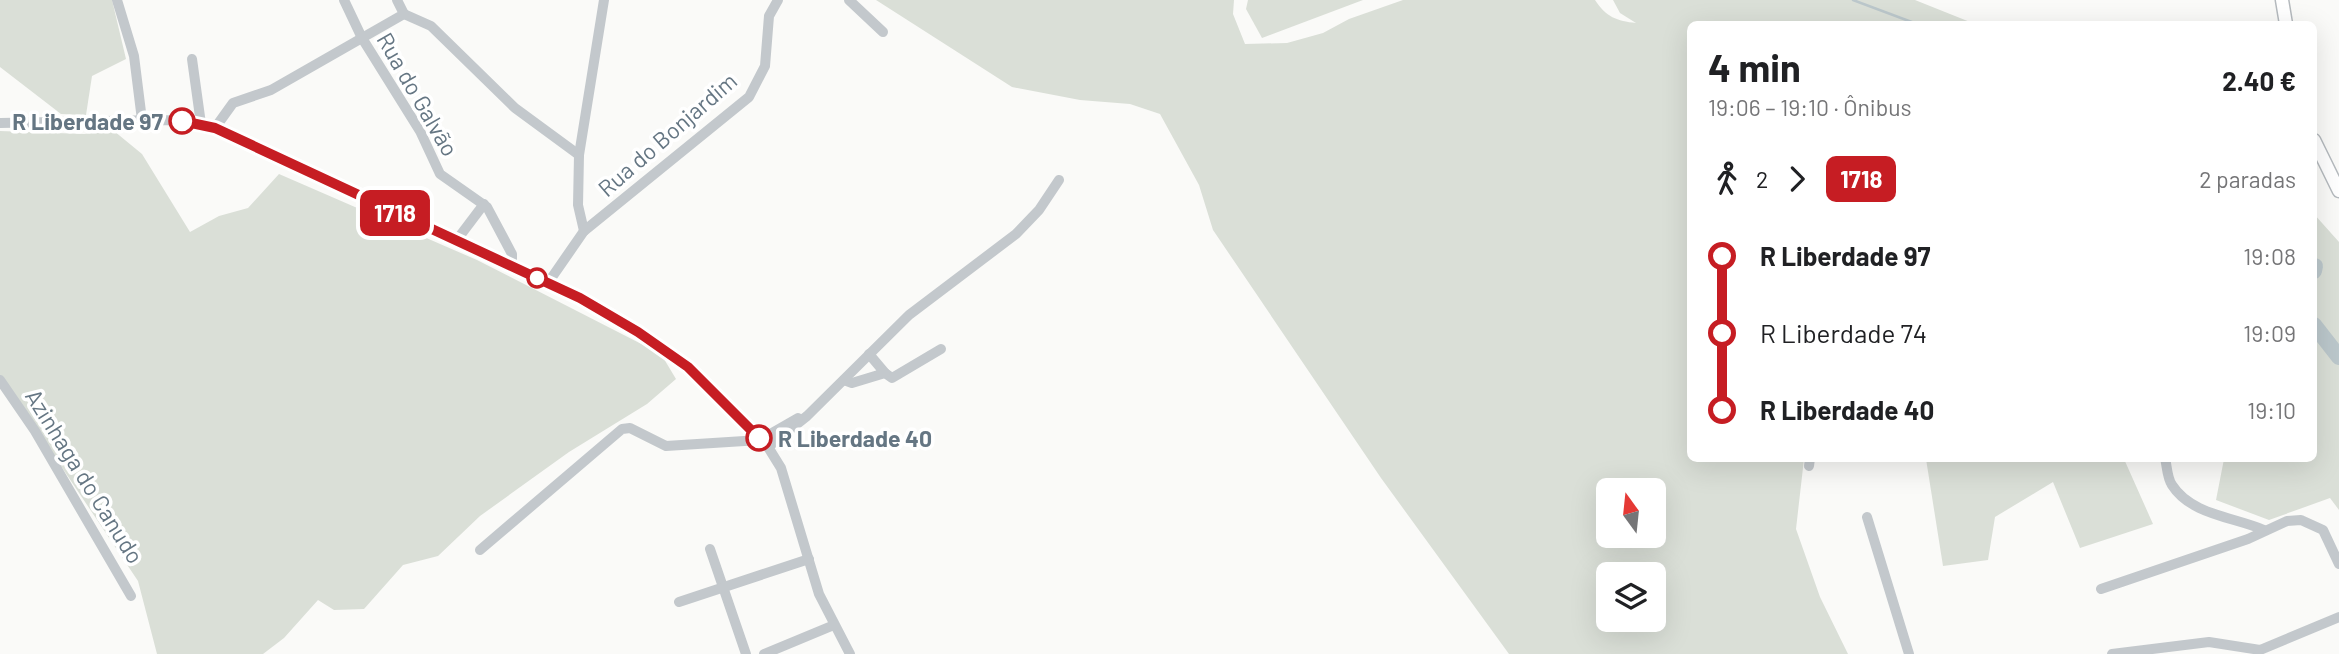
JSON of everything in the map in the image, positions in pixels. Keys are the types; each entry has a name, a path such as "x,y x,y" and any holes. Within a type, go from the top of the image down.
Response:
{"main road":[{"path":"2282,0 2286,21"},
{"path":"2317,146 2339,191"}],"street":[{"path":"117,0 134,56 142,120"},
{"name":"Rua do Galvão","path":"344,0 362,38 420,131 440,174 484,204 512,254 512,266"},
{"path":"397,0 404,14 431,26 515,108 579,155"},
{"path":"584,231 578,205 579,155 604,0"},
{"name":"Rua do Bonjardim","path":"548,283 584,231 749,97 765,66 769,16 778,0"},
{"path":"849,0 883,32"},
{"path":"215,128 233,103 271,90 404,14"},
{"path":"192,59 201,124"},
{"path":"0,123 142,120 201,124 215,128 548,283 638,332 688,367 764,444 785,478 809,558 834,625 850,654"},
{"path":"480,550 622,429 630,428 666,446 764,444 810,413 926,300 1016,234 1039,209 1059,180"},
{"path":"456,241 484,204"},
{"path":"869,354 892,378 941,349"},
{"path":"844,380 852,383 885,373"},
{"name":"Azinhaga do Canudo","path":"0,380 35,431 131,596"},
{"path":"2166,462 2171,484 2184,498 2228,520 2264,530"},
{"path":"1867,517 1909,654"},
{"path":"2101,589 2236,543 2287,521 2313,523 2323,530 2339,564"},
{"path":"710,549 746,654"},
{"path":"679,602 809,558"},
{"path":"2112,654 2210,642 2260,650 2339,617"},
{"path":"764,654 834,625"}],"shaded area":[{"path":"0,0 112,0 126,59 92,76 86,115 61,114 0,67"},
{"path":"876,0 1234,0 1233,14 1245,44 1287,43 1323,33 1349,19 1403,0 1595,0 1612,17 1636,23 1620,13 1613,0 1915,0 1968,21 1687,21 1687,462 1804,462 1796,529 1820,597 1848,654 1509,654 1381,478 1213,230 1199,185 1160,114 1130,104 1080,100 1012,87"},
{"path":"1248,0 1363,0 1262,38 1246,9"},
{"path":"0,131 84,134 114,131 142,154 190,232 219,216 248,208 279,174 477,260 661,354 676,379 647,404 569,452 480,516 438,556 403,565 364,609 334,610 318,600 284,638 263,654 157,654 138,581 0,375"},
{"path":"2317,217 2339,242 2339,510 2330,498 2269,520 2216,500 2223,462 2317,462"},
{"path":"1926,462 2125,462 2153,524 2080,548 2053,482 1995,517 1988,560 1943,566"}],"waterway":[{"path":"1853,0 1909,21"},
{"path":"2317,329 2339,357"}],"bus line":[{"name":"1718","path":"182,121 215,128 243,144 580,298 638,332 688,367 727,409 759,438"}],"place":[{"name":"R Liberdade 97","path":"182,121"},
{"name":"R Liberdade 40","path":"759,438"}]}
